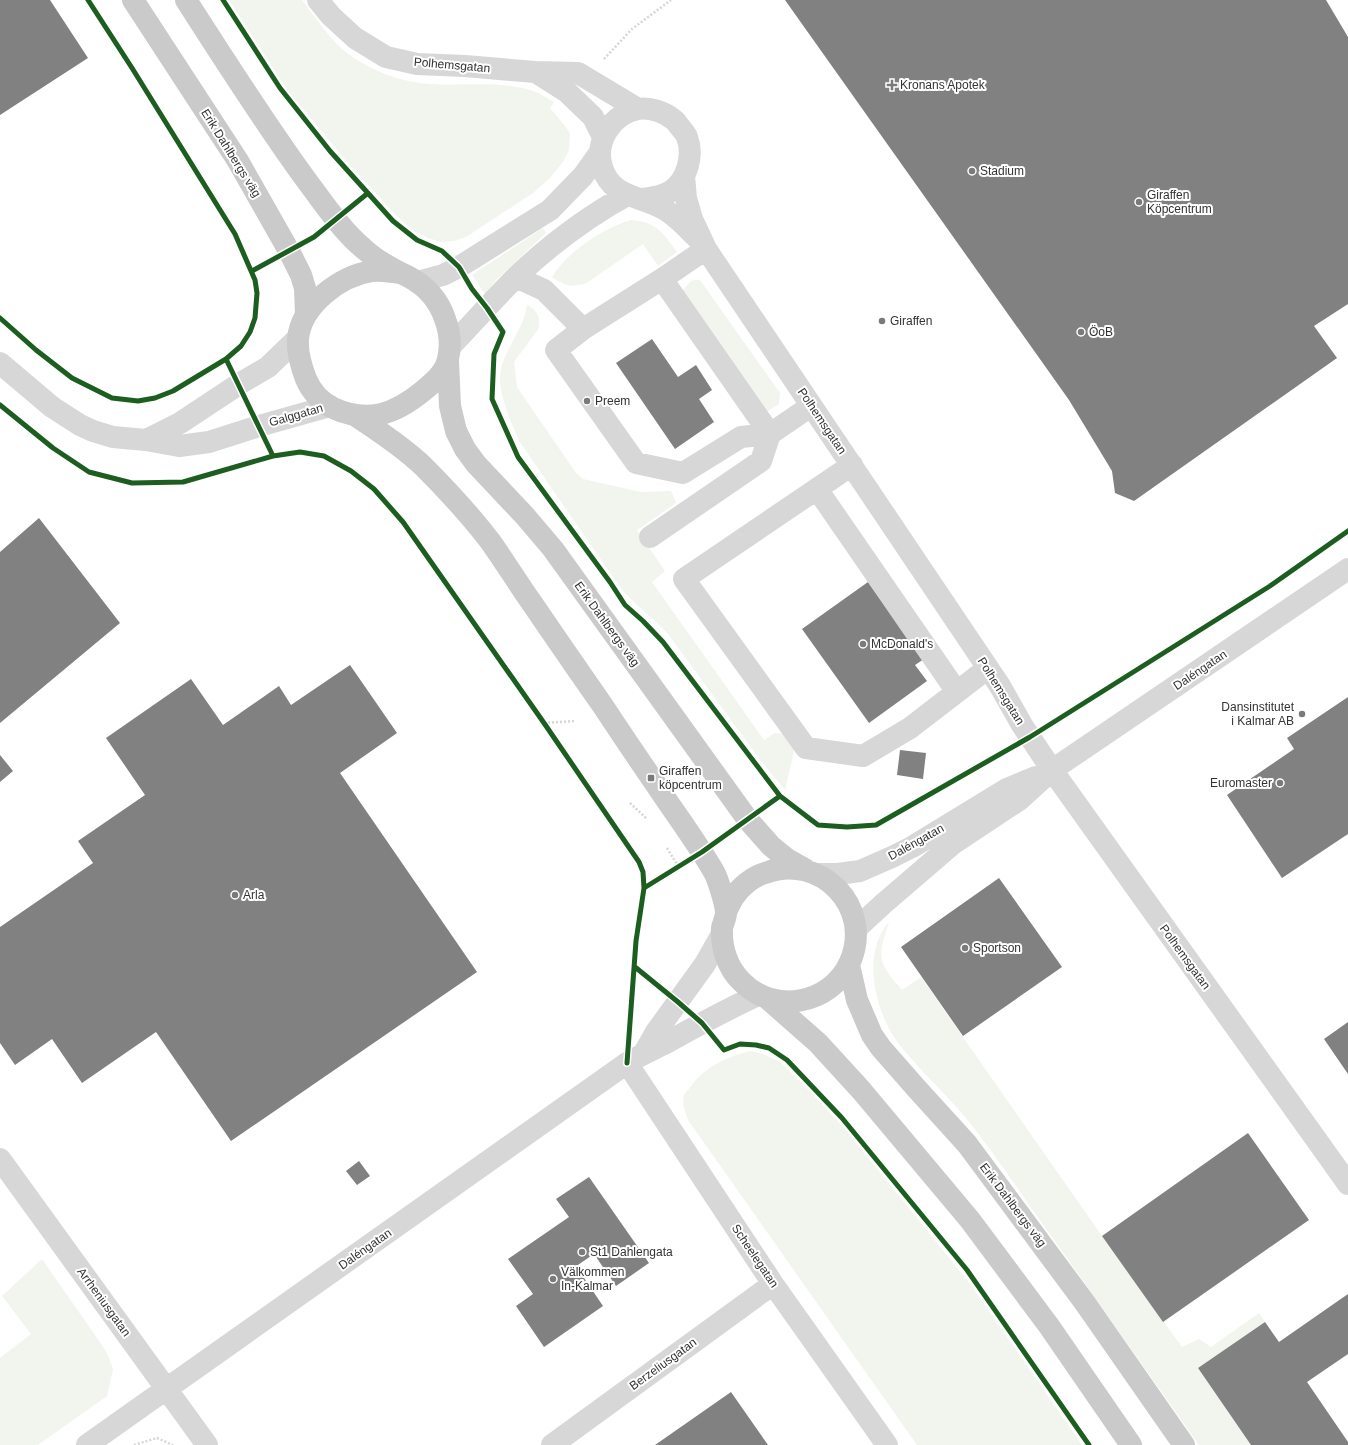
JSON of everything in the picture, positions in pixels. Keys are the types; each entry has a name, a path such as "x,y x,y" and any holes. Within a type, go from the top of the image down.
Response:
{"main road":[{"name":"Erik Dahlbergs väg","path":"133,0 238,161 289,251 299,270 305,288 306,315"},
{"name":"Erik Dahlbergs väg","path":"186,0 272,133 336,220 364,249 409,277 432,294 442,310 448,328 450,406 456,431 476,464 525,516 553,549 748,820 771,846 787,859 830,881 840,891 848,903 854,916 856,942 854,954 849,965 840,978 829,989 815,997 800,1001 784,1002 764,997"},
{"name":"Erik Dahlbergs väg","path":"409,277 384,271 363,273 343,282 327,292 312,305 306,315 298,338 299,354 308,382 317,396 330,406 356,416 392,441 422,465 456,501 489,541 702,852 716,876 726,912"},
{"name":"Erik Dahlbergs väg","path":"356,416 371,416 384,413 413,399 437,380 443,371 449,354"},
{"name":"Erik Dahlbergs väg","path":"812,872 789,868 773,870 757,876 744,885 733,898 726,912 722,934 723,946 732,969 744,984 764,997 818,1043 861,1090 970,1220 1049,1326 1131,1445"},
{"name":"Erik Dahlbergs väg","path":"849,965 857,1000 872,1035 881,1048 967,1144 1085,1303 1184,1445"}],"street":[{"name":"Polhemsgatan","path":"318,0 331,16 355,38 386,56 417,64 465,66 536,72 578,73 638,109"},
{"name":"Polhemsgatan","path":"536,72 567,92 593,117 601,145"},
{"path":"409,277 443,275 459,267 550,210 583,176 610,126 620,117 638,109 658,110 675,120 687,137 690,157 684,176 671,191 657,197 634,197 590,217 548,248 516,277 449,354"},
{"path":"601,145 602,167 612,184 634,197"},
{"name":"Polhemsgatan","path":"684,176 686,198 692,220 706,249"},
{"name":"Polhemsgatan","path":"634,197 666,210 687,227 706,249 1000,686 1022,725 1052,770 1348,1184"},
{"path":"706,249 583,329 556,350 636,463 683,473 741,437 770,434 811,406"},
{"path":"516,277 544,290 583,329"},
{"path":"662,279 770,434"},
{"path":"146,440 180,423 238,384 268,368 298,338"},
{"name":"Galggatan","path":"0,363 52,406 80,425 113,437 146,440 179,446 209,442 330,406"},
{"path":"650,537 761,461 770,434"},
{"path":"852,466 684,579 806,748 863,756 910,728 988,668"},
{"path":"817,489 957,692"},
{"name":"Daléngatan","path":"856,930 882,904 954,843 1018,800 1052,770 1348,569"},
{"name":"Daléngatan","path":"812,872 838,874 860,871 912,847 1007,789 1052,770"},
{"name":"Daléngatan","path":"636,1058 705,964 722,934"},
{"name":"Daléngatan","path":"87,1445 636,1058 732,1006 764,997"},
{"name":"Scheelegatan","path":"636,1058 773,1284 887,1445"},
{"name":"Arrheniusgatan","path":"0,1159 207,1445"},
{"name":"Berzeliusgatan","path":"552,1445 773,1284"}],"path":[{"path":"587,78 632,28 671,0"},
{"path":"544,723 574,722"},
{"path":"630,803 647,819"},
{"path":"664,842 678,866"},
{"path":"134,1445 157,1438 172,1445"}],"shaded area":[{"path":"229,0 302,0 317,21 341,48 366,65 388,75 421,83 481,84 518,87 536,92 554,102 550,108 570,133 569,150 563,162 550,178 533,193 466,237 454,241 441,242 428,238 411,229 393,212 347,162 288,91"},
{"path":"631,220 640,221 653,226 668,239 677,252 658,266 643,244 585,284 570,286 552,277 576,250 587,242 609,229"},
{"path":"543,228 546,233 496,280 485,294 472,275"},
{"path":"700,280 780,393 779,404 765,413 682,291 691,281"},
{"path":"527,305 537,314 539,328 514,362 517,387 576,473 583,479 641,492 671,491 676,503 637,530 665,571 652,582 764,740 775,733 784,734 795,747 785,790 761,761 668,634 622,590 519,441 504,402 500,385 500,377 507,352 522,322"},
{"path":"889,922 883,941 881,956 883,965 893,980 902,990 921,977 1102,1236 1182,1347 1199,1339 1211,1347 1259,1313 1265,1322 1198,1368 1251,1445 1199,1445 980,1136 958,1109 898,1043 887,1025 880,1007 876,994 873,969 877,944 882,932"},
{"path":"750,1051 763,1054 780,1062 845,1129 971,1285 1082,1445 917,1445 688,1120 684,1108 683,1098 698,1078 710,1067 725,1059"},
{"path":"42,1259 106,1351 113,1369 107,1396 38,1445 0,1445 0,1358 31,1334 2,1296"}],"building":[{"path":"0,0 50,0 88,58 0,115"},
{"name":"Giraffen Köpcentrum","path":"785,0 1326,0 1348,37 1348,304 1314,326 1337,358 1134,501 1115,493 1112,471 1069,400"},
{"path":"652,339 678,377 696,365 712,390 699,399 714,422 675,449 616,363"},
{"path":"39,518 120,623 0,723 0,552"},
{"name":"McDonald's","path":"868,582 924,659 915,665 927,681 869,723 802,629"},
{"name":"Arla","path":"350,665 397,733 340,773 477,972 231,1141 156,1032 82,1083 52,1039 15,1065 0,1043 0,927 93,863 78,841 145,795 106,738 191,679 223,725 279,686 291,705"},
{"path":"1348,697 1348,834 1282,878 1227,795 1294,749 1287,738"},
{"path":"900,750 926,753 923,779 897,775"},
{"path":"0,755 13,771 0,782"},
{"path":"999,878 1062,967 963,1036 901,947"},
{"path":"1348,1022 1348,1074 1324,1039"},
{"path":"1248,1133 1309,1220 1163,1322 1102,1236"},
{"path":"359,1161 370,1176 357,1185 346,1171"},
{"path":"589,1177 649,1263 616,1286 594,1254 572,1269 578,1278 582,1275 603,1306 544,1347 516,1306 533,1294 508,1259 569,1217 556,1199"},
{"path":"1348,1294 1348,1354 1307,1382 1348,1442 1348,1445 1251,1445 1198,1368 1265,1322 1279,1342"},
{"path":"731,1392 768,1445 655,1445"}],"cycle path":[{"path":"0,318 36,350 72,378 112,398 138,401 155,398 173,391 226,359 241,346 250,332 255,318 257,293 255,280 235,234 88,0"},
{"path":"223,0 280,88 330,151 393,221 417,240 442,251 459,267 472,289 503,332 494,354 492,399 518,457 610,582 625,605 663,642 780,796 818,825 847,827 876,825 1030,737 1270,586 1348,531"},
{"path":"252,271 314,237 368,193"},
{"path":"226,359 273,456"},
{"path":"0,405 53,448 89,472 132,483 183,482 273,456 300,452 324,456 351,471 374,489 403,522 544,723 639,862 643,872 644,888 636,941 627,1063"},
{"path":"644,888 702,852 780,796"},
{"path":"635,967 702,1023 724,1050 740,1044 756,1045 769,1048 787,1060 842,1118 967,1270 1089,1445"}],"place":[{"name":"Kronans Apotek","path":"892,85"},
{"name":"Stadium","path":"972,171"},
{"name":"Giraffen Köpcentrum","path":"1139,202"},
{"name":"Giraffen","path":"882,321"},
{"name":"ÖoB","path":"1081,332"},
{"name":"Preem","path":"587,401"},
{"name":"McDonald's","path":"863,644"},
{"name":"Dansinstitutet i Kalmar AB","path":"1302,714"},
{"name":"Giraffen köpcentrum","path":"651,778"},
{"name":"Euromaster","path":"1280,783"},
{"name":"Arla","path":"235,895"},
{"name":"Sportson","path":"965,948"},
{"name":"St1 Dahlengata","path":"582,1252"},
{"name":"Välkommen In-Kalmar","path":"553,1279"}]}
